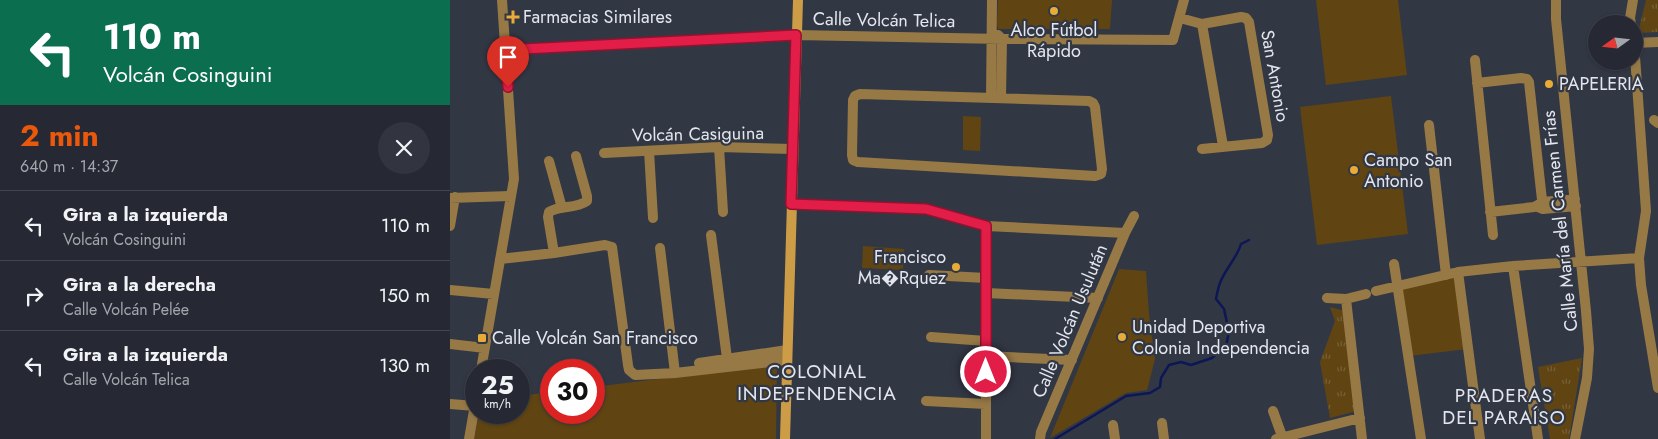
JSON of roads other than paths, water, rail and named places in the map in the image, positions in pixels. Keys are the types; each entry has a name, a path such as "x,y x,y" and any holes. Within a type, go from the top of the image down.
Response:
{"street":[{"path":"483,359 514,179 502,0"},
{"path":"785,439 798,0"},
{"path":"992,0 992,26 997,39 996,98"},
{"path":"1180,18 1184,0"},
{"name":"Calle María del Carmen Frías","path":"1556,0 1556,19 1582,263 1589,349 1587,378 1576,439"},
{"path":"1630,15 1633,0"},
{"name":"San Antonio","path":"1180,18 1202,24 1241,17 1246,18 1249,22 1268,135 1267,140 1262,143 1202,149"},
{"name":"Calle Volcán Telica","path":"505,50 796,35 1173,40 1180,18"},
{"path":"1202,24 1223,146"},
{"path":"1643,43 1658,42"},
{"path":"1475,60 1493,235"},
{"path":"1636,70 1646,211 1639,258 1641,285 1658,388"},
{"path":"1477,83 1521,78 1527,79 1529,82 1540,206"},
{"path":"860,94 996,98 1089,101 1093,103 1102,169 1101,174 1096,176 858,162 853,160 853,100 855,96 860,94"},
{"path":"1429,125 1446,275"},
{"path":"719,147 723,212"},
{"name":"Volcán Casiguina","path":"604,153 719,147 793,149"},
{"path":"649,151 653,218"},
{"path":"554,253 548,217 549,212 587,202 576,156"},
{"path":"549,161 562,208"},
{"path":"450,226 453,197 511,196"},
{"path":"1490,212 1575,202"},
{"path":"791,204 926,209 986,226 1124,233"},
{"name":"Calle Volcán Usulután","path":"1040,439 1041,432 1124,233 1134,216"},
{"path":"986,226 986,439"},
{"path":"711,236 728,363"},
{"path":"500,258 554,253 605,245 612,247 628,365 632,373 675,370 787,355"},
{"path":"660,248 675,370"},
{"path":"1327,298 1346,299 1458,272 1513,266 1639,258"},
{"path":"1394,264 1421,439"},
{"path":"1513,266 1538,439"},
{"path":"1458,272 1480,439"},
{"path":"929,275 986,278"},
{"path":"450,290 494,294"},
{"path":"986,293 1098,298"},
{"path":"1346,299 1362,439"},
{"path":"931,337 986,341"},
{"path":"450,344 485,348"},
{"path":"986,356 1072,360"},
{"path":"926,401 986,404"},
{"path":"450,404 465,403"},
{"path":"1273,411 1280,438 1314,434 1360,418"},
{"path":"1162,423 1164,439"},
{"path":"469,439 472,424"},
{"path":"1113,424 1115,439"}],"waterway":[{"path":"1055,439 1126,396 1150,393 1160,387 1161,378 1169,365 1181,362 1191,365 1212,358 1226,346 1229,332 1224,309 1216,299 1217,293 1222,278 1241,244 1249,240"}],"place":[{"name":"Alco Fútbol Rápido","path":"1054,11"},
{"name":"Farmacias Similares","path":"513,17"},
{"name":"PAPELERIA","path":"1549,84"},
{"name":"Campo San Antonio","path":"1354,170"},
{"name":"Francisco Ma�Rquez","path":"956,267"},
{"name":"Unidad Deportiva Colonia Independencia","path":"1122,337"},
{"name":"Calle Volcán San Francisco","path":"482,338"}],"district":[{"name":"COLONIAL INDEPENDENCIA","path":"817,382"},
{"name":"PRADERAS DEL PARAÍSO","path":"1504,406"}]}
